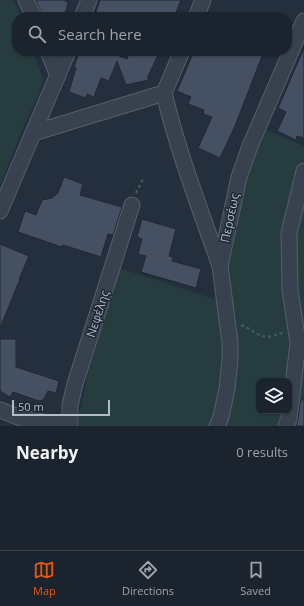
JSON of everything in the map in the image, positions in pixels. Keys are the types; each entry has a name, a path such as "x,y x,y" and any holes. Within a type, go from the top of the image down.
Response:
{"street":[{"path":"26,0 32,12"},
{"path":"84,12 89,0"},
{"path":"198,12 203,0"},
{"name":"Περσέως","path":"292,49 304,21"},
{"path":"50,56 58,76"},
{"path":"0,211 66,56"},
{"path":"180,56 164,92 183,161 220,266"},
{"name":"Περσέως","path":"217,426 227,389 230,359 230,342 220,266 239,177 250,146 289,56"},
{"path":"33,133 164,92"},
{"path":"286,426 298,343 290,290 289,232 304,171"},
{"name":"Νεφέλης","path":"70,425 70,405 75,384 132,205"},
{"path":"0,410 21,418 70,425"}],"path":[{"path":"132,205 144,177"},
{"path":"227,320 248,328 264,337 274,336 279,333 297,338"}],"green space":[{"path":"0,0 14,0 19,12 12,12 12,56 35,56 43,79 39,94 25,123 0,185"},
{"path":"260,127 304,146 304,426 79,426 79,418 88,373 119,268 233,305 224,274 224,250"}],"building":[{"path":"36,0 63,0 68,2 66,12 41,12"},
{"path":"100,0 181,0 176,12 96,12"},
{"path":"304,48 304,138 297,136 296,140 277,131 286,112 278,108"},
{"path":"78,56 119,56 127,59 128,56 158,56 148,76 148,80 126,85 117,61 109,81 101,78 94,97 87,94 86,98 69,92 76,68 74,67"},
{"path":"192,56 262,56 235,126 220,158 198,148 212,117 203,114 204,110 188,104 191,97 177,91"},
{"path":"64,177 83,184 80,195 122,207 113,235 108,234 101,257 63,245 62,247 18,232 25,211 36,215 42,200 52,198 58,193"},
{"path":"142,219 176,229 169,256 173,257 172,261 201,269 196,288 141,272 146,256 138,254 142,239 137,237"},
{"path":"0,244 29,256 0,328"},
{"path":"0,339 16,339 16,367 59,381 56,393 48,391 43,400 39,401 13,392 10,397 0,391"},
{"path":"304,397 304,426 296,426 300,403"}]}
